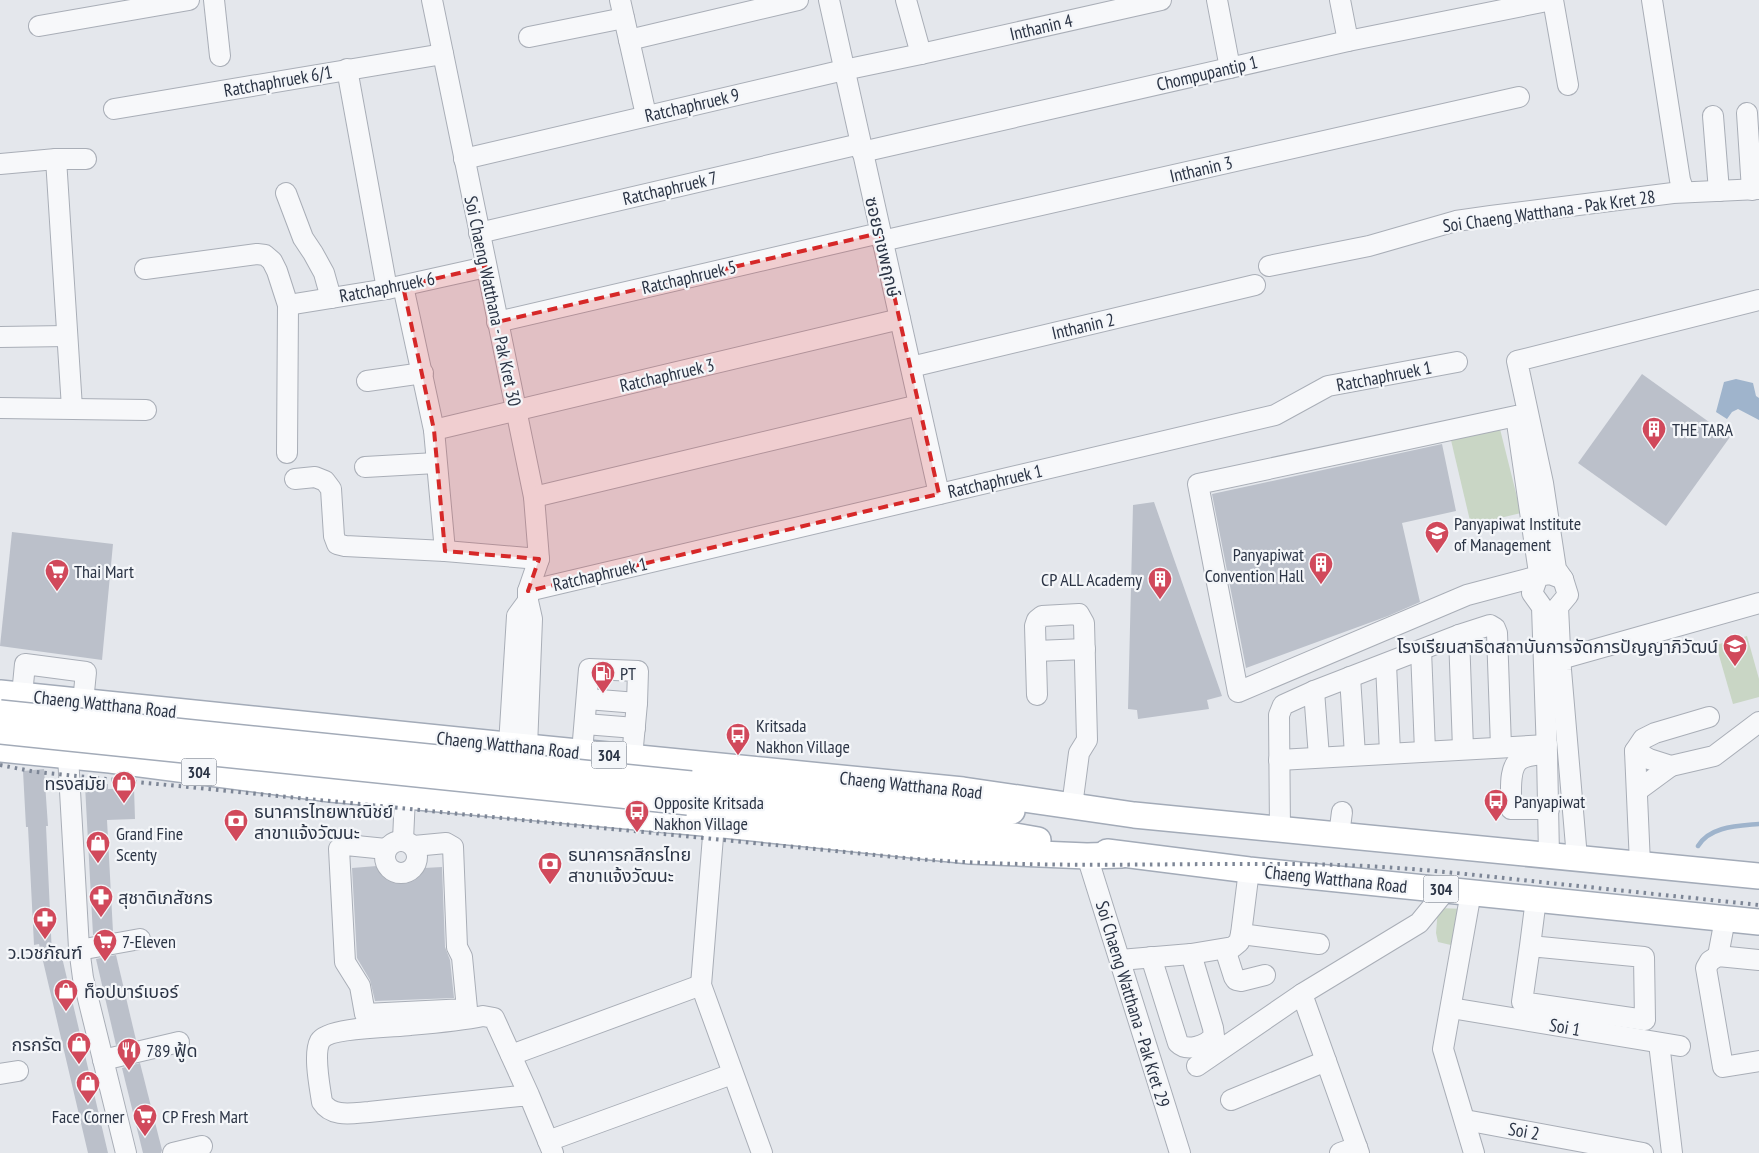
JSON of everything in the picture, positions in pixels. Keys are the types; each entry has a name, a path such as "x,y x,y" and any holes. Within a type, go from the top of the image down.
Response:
{"main road":[{"name":"Chaeng Watthana Road","path":"11,694 964,790 1134,815 1280,830 1341,824 1549,856 1759,876"},
{"path":"68,756 75,701"},
{"name":"Chaeng Watthana Road","path":"0,713 689,793 962,828 1122,855 1249,870 1759,922"},
{"path":"330,789 287,762 287,749 288,741 336,728"},
{"name":"Chaeng Watthana Road","path":"0,731 689,793 968,809 1134,815"},
{"name":"Chaeng Watthana Road","path":"0,750 110,760 330,789 714,824 970,851 1088,856 1122,855"}],"street":[{"path":"39,26 189,0"},
{"path":"214,0 220,56"},
{"name":"Soi Chaeng Watthana - Pak Kret 30","path":"432,0 534,497 539,560 528,596 517,616 518,746"},
{"path":"629,40 798,0"},
{"name":"ซอยราชพฤกษ์","path":"830,0 861,148 939,494"},
{"path":"906,0 921,54"},
{"name":"Inthanin 4","path":"921,54 1161,0"},
{"path":"1216,0 1230,68"},
{"path":"1340,0 1348,42"},
{"path":"1553,0 1568,85"},
{"name":"Chompupantip 1","path":"861,148 1348,42 1553,0"},
{"name":"Soi Chaeng Watthana - Pak Kret 28","path":"1652,0 1680,180 1684,192"},
{"path":"529,37 622,9 646,115"},
{"name":"Ratchaphruek 6/1","path":"114,109 443,54"},
{"name":"Ratchaphruek 9","path":"464,159 646,115 921,54"},
{"path":"347,69 395,287 423,373 434,430 445,551"},
{"name":"Inthanin 3","path":"881,237 1520,97"},
{"path":"1747,113 1756,190"},
{"path":"1713,116 1719,191"},
{"name":"Ratchaphruek 7","path":"479,232 861,148"},
{"path":"0,164 56,159 86,159"},
{"path":"56,159 72,408"},
{"name":"Soi Chaeng Watthana - Pak Kret 28","path":"1269,266 1369,246 1456,221 1684,192 1756,190"},
{"path":"286,192 303,238 324,273 331,298"},
{"name":"Ratchaphruek 5","path":"497,322 881,237"},
{"path":"145,269 257,254 265,255 272,261 288,305 287,454"},
{"name":"Ratchaphruek 6","path":"288,305 395,287 486,267"},
{"name":"Inthanin 2","path":"911,367 1255,285"},
{"path":"1550,607 1568,595 1563,579 1556,569 1543,483 1517,361 1759,300"},
{"name":"Ratchaphruek 3","path":"434,430 900,319"},
{"path":"0,337 67,336"},
{"name":"Ratchaphruek 1","path":"528,596 939,494 1275,415 1328,386 1456,362"},
{"path":"367,381 423,373"},
{"path":"534,497 919,405"},
{"path":"0,408 146,410"},
{"path":"1563,579 1550,574 1539,576 1467,595 1238,692 1198,484 1516,416 1539,576 1532,593 1550,607 1560,659 1577,858"},
{"path":"365,467 436,463"},
{"path":"295,479 315,477 325,481 331,489 334,536 337,544 445,551 539,560"},
{"path":"1560,659 1759,603"},
{"path":"1549,856 1547,749 1550,607"},
{"path":"1037,695 1035,626 1037,620 1042,616 1079,614 1084,623 1087,740 1078,753 1072,806"},
{"path":"1280,830 1279,715 1283,705 1350,677 1490,625 1495,628 1496,633 1501,747"},
{"path":"1459,635 1463,749"},
{"path":"1036,651 1085,649"},
{"path":"1421,650 1425,751"},
{"path":"11,694 25,664 86,672 75,701"},
{"path":"1386,664 1390,754"},
{"path":"582,752 589,669 638,672 632,757"},
{"path":"1350,677 1355,755"},
{"path":"1314,691 1319,757"},
{"path":"587,699 637,703"},
{"path":"1640,864 1635,751 1643,739 1655,733 1709,717"},
{"path":"1637,791 1672,766 1714,756 1759,722"},
{"path":"585,724 635,728"},
{"path":"1279,760 1501,747 1547,749"},
{"path":"1547,749 1528,756 1515,765 1512,773 1512,809 1549,809"},
{"path":"1635,751 1649,759 1672,766"},
{"path":"68,756 79,950 83,978 126,1153"},
{"path":"401,845 405,796"},
{"path":"714,824 701,985 762,1153"},
{"path":"446,843 453,848 457,946 462,957 467,1009 365,1014 360,986 345,962 338,848 346,845 401,845 446,843"},
{"name":"Soi Chaeng Watthana - Pak Kret 29","path":"1088,856 1180,1153"},
{"path":"1120,960 1191,954 1233,948 1239,942 1241,934 1249,870"},
{"path":"1197,1066 1302,994 1419,923 1446,890"},
{"path":"1470,892 1444,1049 1474,1153"},
{"path":"1530,946 1644,957 1645,1020 1522,1002 1536,899"},
{"path":"1718,956 1725,919"},
{"path":"1241,934 1320,944"},
{"path":"79,950 140,939"},
{"path":"1225,949 1236,980 1241,981 1265,974"},
{"path":"1151,957 1178,1043 1182,1047 1188,1048 1209,1042 1214,1036 1191,954"},
{"path":"1759,960 1718,956 1710,961 1706,968 1723,1067 1759,1062"},
{"path":"511,1055 701,985"},
{"path":"1302,994 1326,1062 1352,1151"},
{"name":"Soi 1","path":"1451,1008 1680,1046"},
{"path":"529,1094 349,1114 333,1113 322,1102 317,1055 319,1043 322,1038 347,1030 411,1025 483,1016 494,1018 529,1094 550,1147 732,1074"},
{"path":"103,1060 179,1042"},
{"path":"1659,1043 1672,1153"},
{"path":"1231,1100 1326,1062"},
{"name":"Soi 2","path":"1465,1120 1643,1153"},
{"path":"173,1153 202,1146"}],"highlighted area":[{"path":"880,233 939,494 528,591 539,559 445,551 434,430 403,286 486,267 497,322"}],"green space":[{"path":"1499,425 1521,513 1471,525 1450,436"},
{"path":"1747,636 1759,679 1759,697 1733,704 1716,645"},
{"path":"1438,908 1466,909 1455,946 1438,942 1436,933"}],"water":[{"path":"1736,379 1753,383 1756,396 1759,398 1759,420 1738,409 1732,412 1727,419 1716,412 1724,382"}],"building":[{"name":"THE TARA","path":"1642,374 1730,437 1666,526 1578,463"},
{"path":"1442,444 1456,511 1402,523 1420,602 1388,616 1246,668 1212,494"},
{"name":"CP ALL Academy","path":"1154,502 1222,696 1207,700 1209,709 1138,719 1137,710 1128,709 1133,505"},
{"name":"Thai Mart","path":"12,532 113,544 102,660 0,646"},
{"path":"44,769 48,826 46,826 52,955 61,953 108,1153 88,1153 39,944 34,945 23,771"},
{"path":"108,784 108,789 134,788 135,819 107,820 113,932 93,935 85,785"},
{"path":"377,866 387,876 398,878 413,878 424,868 442,867 445,947 450,960 454,998 375,1001 370,980 357,958 352,868"},
{"path":"116,955 136,1040 116,1045 96,959"},
{"path":"140,1063 162,1150 161,1153 143,1153 122,1068"}],"waterway":[{"path":"1698,846 1710,834 1725,828 1759,824"}],"railway":[{"path":"0,765 36,772 916,859 1075,865 1288,864 1365,866 1460,873 1759,905"}],"place":[{"name":"THE TARA","path":"1654,450"},
{"name":"Panyapiwat Institute of Management","path":"1437,554"},
{"name":"Panyapiwat Convention Hall","path":"1321,585"},
{"name":"Thai Mart","path":"57,592"},
{"name":"CP ALL Academy","path":"1160,600"},
{"name":"โรงเรียนสาธิตสถาบันการจัดการปัญญาภิวัฒน์","path":"1735,667"},
{"name":"PT","path":"603,694"},
{"name":"Kritsada Nakhon Village","path":"738,756"},
{"name":"ทรงสมัย","path":"124,804"},
{"name":"Panyapiwat","path":"1496,822"},
{"name":"Opposite Kritsada Nakhon Village","path":"637,833"},
{"name":"ธนาคารไทยพาณิชย์ สาขาแจ้งวัฒนะ","path":"236,842"},
{"name":"Grand Fine Scenty","path":"98,864"},
{"name":"ธนาคารกสิกรไทย สาขาแจ้งวัฒนะ","path":"550,885"},
{"name":"สุชาติเภสัชกร","path":"101,918"},
{"name":"ว.เวชภัณฑ์","path":"45,940"},
{"name":"7-Eleven","path":"105,962"},
{"name":"ท็อปบาร์เบอร์","path":"66,1012"},
{"name":"กรกรัต","path":"79,1065"},
{"name":"789 ฟู้ด","path":"129,1071"},
{"name":"Face Corner","path":"88,1104"},
{"name":"CP Fresh Mart","path":"145,1137"}]}
